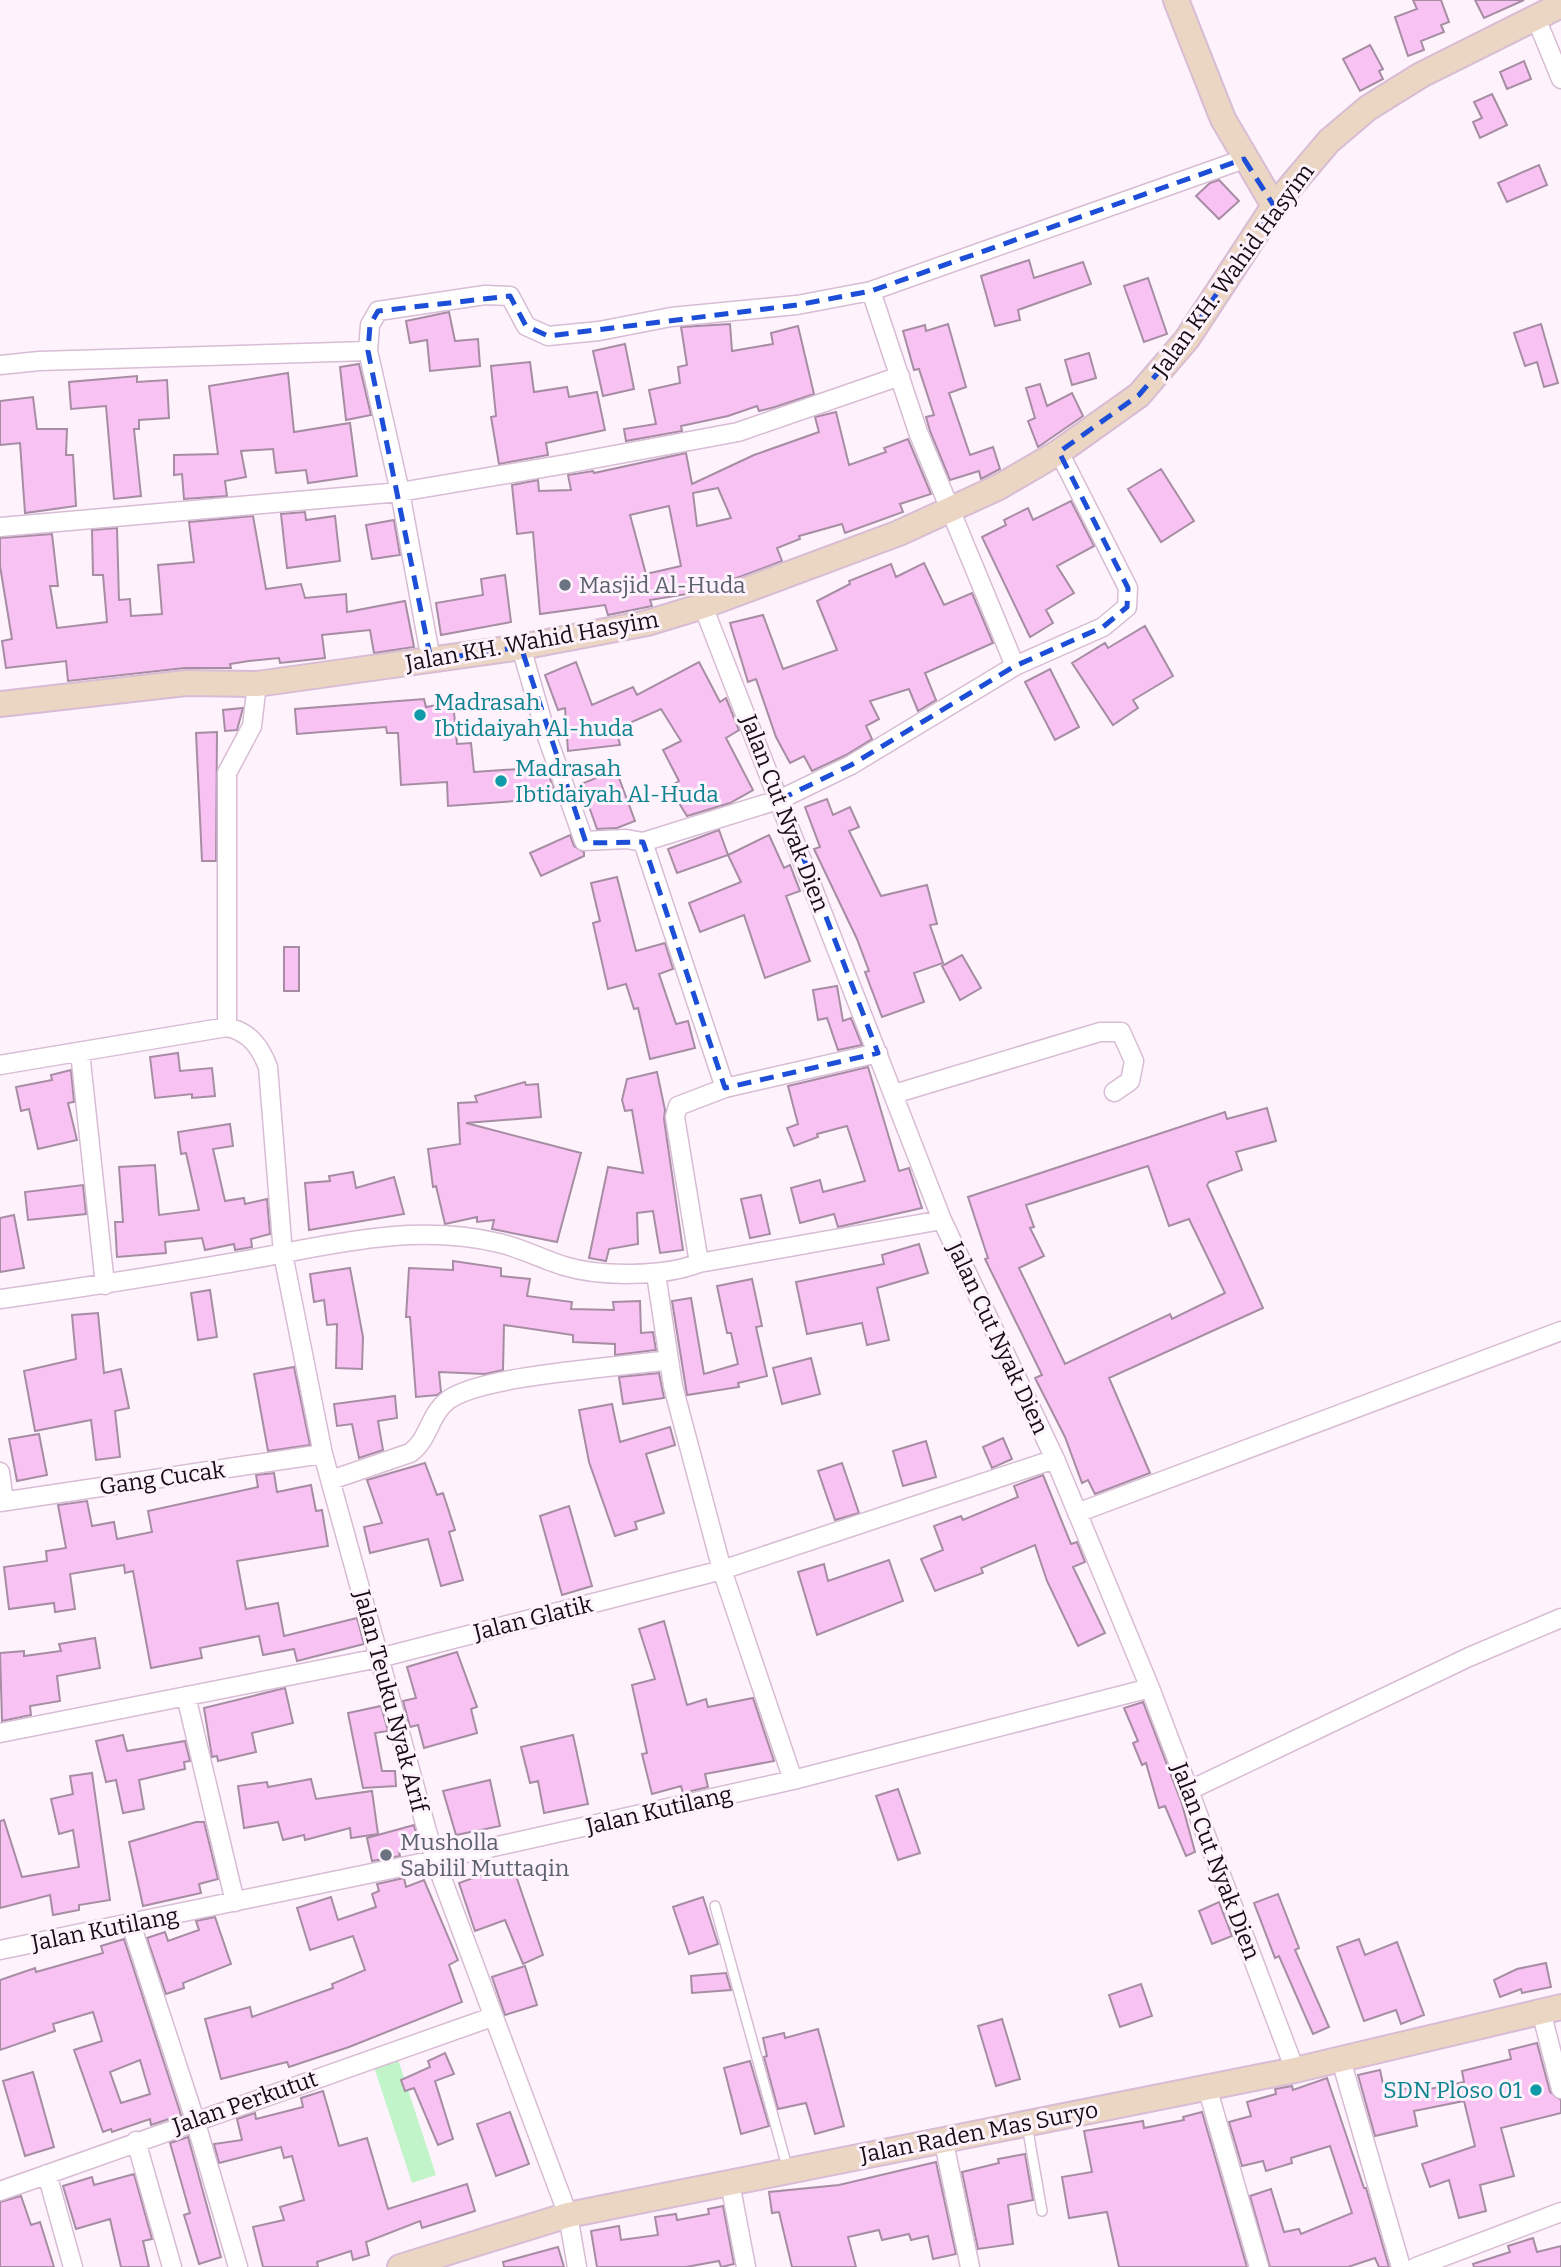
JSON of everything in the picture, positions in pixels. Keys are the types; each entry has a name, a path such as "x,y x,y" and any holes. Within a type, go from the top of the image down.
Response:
{"street":[{"path":"1176,0 1223,119 1244,159 1274,206"},
{"name":"Jalan KH. Wahid Hasyim","path":"0,704 186,683 257,684 521,647 647,623 703,606 898,533 999,486 1059,452 1139,395 1187,340 1274,206 1329,141 1368,108 1421,75 1561,5"},
{"path":"1536,18 1561,79"},
{"path":"431,660 400,492 368,351 370,325 378,311 485,295 510,296 526,326 548,336 600,331 671,317 797,304 872,290 1244,159"},
{"path":"872,290 918,432 1015,666"},
{"path":"0,365 39,361 368,351"},
{"path":"0,527 400,492 738,432 900,376"},
{"path":"521,647 546,734 582,840 586,843 626,839 643,842 781,799 850,765 1015,666 1103,626 1121,614 1129,601 1128,588 1059,452"},
{"name":"Jalan Cut Nyak Dien","path":"703,606 781,799 942,1220 1055,1460 1150,1688 1295,2070"},
{"path":"0,1065 227,1027 227,773 252,726 257,684"},
{"path":"643,842 725,1088"},
{"name":"Jalan Teuku Nyak Arif","path":"227,1027 242,1030 260,1048 268,1067 283,1254 323,1454 435,1860 568,2215 576,2267"},
{"path":"894,1094 1100,1032 1121,1032 1134,1061 1130,1081 1114,1093"},
{"path":"80,1052 105,1285"},
{"path":"699,1264 675,1117 678,1106 725,1088 878,1054"},
{"path":"0,1300 105,1285 371,1236 428,1235 498,1242 566,1267 656,1274 678,1272 699,1264 942,1220"},
{"path":"656,1274 669,1360 722,1570 793,1780"},
{"path":"1077,1513 1561,1331"},
{"path":"331,1480 410,1453 420,1446 439,1408 468,1388 669,1360"},
{"name":"Gang Cucak","path":"2,1501 323,1454"},
{"name":"Jalan Glatik","path":"0,1733 379,1658 722,1570 1055,1460"},
{"path":"0,1472 2,1501"},
{"path":"1189,1790 1469,1657 1561,1618"},
{"name":"Jalan Kutilang","path":"0,1950 435,1860 793,1780 1150,1688"},
{"path":"186,1696 235,1902"},
{"path":"131,1924 195,2120 238,2267"},
{"path":"1551,2009 1561,2089"},
{"name":"Jalan Raden Mas Suryo","path":"400,2267 568,2215 943,2138 1027,2124 1295,2070 1551,2009"},
{"name":"Jalan Perkutut","path":"0,2191 492,2017"},
{"path":"1341,2060 1401,2267"},
{"path":"1207,2087 1259,2267"},
{"path":"943,2138 970,2267"},
{"path":"136,2141 172,2267"},
{"path":"47,2174 73,2267"},
{"path":"730,2183 746,2267"},
{"path":"1416,2267 1561,2212"}],"lane":[{"path":"715,1906 788,2171"},
{"path":"1027,2124 1042,2211"}],"highlighted area":[{"path":"1244,159 1274,206 1187,339 1139,395 1059,452 1128,588 1127,607 1103,627 1015,666 851,765 781,799 878,1053 725,1088 643,842 586,843 521,647 431,660 368,351 370,325 378,311 510,296 526,326 548,336 797,305 871,291"}],"green space":[{"path":"397,2056 436,2175 412,2183 373,2064"}],"building":[{"path":"1413,0 1441,0 1449,22 1441,25 1444,32 1421,41 1424,50 1408,56 1395,17 1417,9"},
{"path":"1475,0 1524,0 1484,18"},
{"path":"1370,45 1383,69 1379,71 1383,79 1360,91 1343,59"},
{"path":"1524,61 1531,79 1507,89 1500,72"},
{"path":"1492,94 1507,125 1480,138 1473,122 1482,118 1474,102"},
{"path":"1539,165 1547,185 1507,202 1498,183"},
{"path":"1219,180 1239,201 1219,219 1196,196 1210,183"},
{"path":"1029,260 1034,278 1083,262 1091,284 1018,310 1020,320 995,326 981,276"},
{"path":"1148,278 1167,334 1144,342 1124,286"},
{"path":"449,312 455,341 478,339 480,366 430,371 427,340 410,343 406,321"},
{"path":"730,324 732,351 773,344 771,333 798,326 814,394 759,411 757,406 728,416 681,426 682,431 626,441 624,429 656,424 649,390 680,383 678,367 687,365 681,327"},
{"path":"948,324 966,387 949,393 970,455 993,447 1000,469 981,479 979,471 950,480 930,431 926,417 934,415 919,369 914,370 903,331 925,325 926,331"},
{"path":"1541,324 1558,383 1544,387 1537,362 1525,366 1514,333"},
{"path":"625,344 634,389 603,396 593,351"},
{"path":"1089,353 1096,378 1072,385 1065,360"},
{"path":"530,362 534,392 567,387 569,397 597,392 605,430 546,443 548,455 499,464 491,417 496,416 491,366"},
{"path":"359,364 371,415 346,420 340,367"},
{"path":"288,373 294,432 350,423 357,476 308,483 306,470 276,473 273,449 241,451 246,477 225,481 227,496 184,499 182,474 174,475 174,455 218,454 209,386"},
{"path":"137,376 137,382 167,380 169,418 139,420 139,429 134,429 141,496 114,499 106,406 71,409 69,382"},
{"path":"1040,384 1047,406 1072,393 1083,416 1038,447 1028,421 1035,418 1026,388"},
{"path":"33,397 37,429 67,429 66,455 73,455 76,506 25,513 20,443 0,445 0,401"},
{"path":"836,412 849,465 886,452 884,448 908,439 931,494 900,504 903,512 845,533 842,524 799,536 800,539 777,548 782,561 699,592 650,600 652,606 608,615 605,605 540,614 533,532 517,534 512,485 538,480 539,491 571,490 568,475 594,473 686,453 692,484 754,455 819,432 815,417","holes":["718,488 731,518 697,526 693,493","669,506 681,566 646,574 630,515"]},
{"path":"1161,469 1194,521 1161,542 1128,489"},
{"path":"1071,501 1094,546 1057,566 1074,593 1046,610 1053,623 1030,637 982,537 1006,525 1004,520 1028,508 1033,520"},
{"path":"305,512 306,520 335,516 340,561 287,568 281,514"},
{"path":"253,516 266,589 301,584 305,598 346,594 347,612 405,601 414,647 374,653 370,630 322,635 325,658 280,663 279,658 230,664 231,668 185,668 68,681 66,661 6,668 2,641 12,639 0,566 0,538 52,534 58,586 50,586 57,628 107,622 103,575 93,575 92,530 117,528 119,600 130,599 131,616 162,614 158,565 194,562 189,522"},
{"path":"394,520 400,555 372,559 366,525"},
{"path":"924,563 944,605 972,593 993,643 925,673 936,700 918,711 909,689 870,701 879,719 866,726 872,739 846,755 812,771 804,756 790,763 776,737 756,679 748,682 730,623 763,615 783,669 837,650 817,601 850,584 849,581 891,564 896,577"},
{"path":"505,575 511,622 441,635 436,603 483,595 481,579"},
{"path":"1145,626 1173,676 1133,700 1138,708 1113,725 1072,663 1105,643 1108,648"},
{"path":"576,662 592,705 633,687 637,695 699,662 720,702 726,698 739,730 726,738 753,790 730,803 687,816 669,787 679,781 663,750 681,741 661,709 616,729 620,745 568,751 565,708 558,710 545,675"},
{"path":"1050,669 1079,727 1055,740 1025,682"},
{"path":"424,699 426,707 453,702 457,744 471,743 474,772 546,767 557,798 448,806 447,782 401,785 398,733 387,733 386,727 297,734 295,709"},
{"path":"243,708 237,730 225,731 223,710"},
{"path":"217,732 216,861 202,861 196,733"},
{"path":"616,770 635,821 617,828 597,829 581,784"},
{"path":"827,799 833,815 850,807 859,827 849,831 881,896 927,885 937,924 930,925 943,963 914,973 924,1002 882,1017 865,972 869,971 857,939 814,849 820,847 805,807"},
{"path":"719,830 728,855 677,873 668,849"},
{"path":"570,835 574,846 584,852 584,856 541,876 530,853"},
{"path":"769,835 784,868 790,865 800,891 786,896 810,961 765,978 744,915 700,932 689,903 741,882 728,855"},
{"path":"617,877 636,951 665,943 673,969 659,974 676,1024 688,1021 695,1048 650,1059 638,1008 634,1009 626,984 608,989 593,923 600,921 591,883"},
{"path":"284,947 299,947 299,991 284,991"},
{"path":"962,955 981,988 960,1000 942,966"},
{"path":"837,986 843,1021 851,1018 862,1045 838,1050 827,1018 818,1020 813,990"},
{"path":"178,1053 180,1071 212,1068 215,1096 192,1098 192,1094 155,1098 150,1057"},
{"path":"868,1067 899,1171 909,1168 922,1208 838,1227 834,1214 800,1223 791,1188 820,1180 823,1192 865,1181 847,1126 817,1134 818,1137 794,1146 787,1128 798,1124 788,1086"},
{"path":"71,1070 74,1102 68,1103 77,1140 38,1149 29,1109 21,1111 16,1087 52,1080 51,1075"},
{"path":"657,1072 665,1110 664,1119 683,1250 660,1253 653,1211 637,1213 638,1244 609,1249 606,1261 589,1258 608,1167 643,1173 632,1110 625,1111 622,1100 627,1079"},
{"path":"525,1082 526,1085 538,1084 541,1117 466,1123 581,1153 557,1242 492,1229 494,1220 477,1222 477,1217 445,1224 436,1186 433,1187 428,1149 460,1144 458,1103 477,1102 475,1096"},
{"path":"1267,1108 1276,1141 1236,1152 1242,1170 1207,1185 1263,1308 1109,1378 1150,1473 1095,1494 1088,1480 1082,1483 1065,1437 1035,1378 1042,1375 985,1259 988,1258 968,1197 1225,1112 1227,1119","holes":["1148,1166 1169,1226 1189,1219 1225,1293 1172,1319 1170,1314 1065,1364 1019,1268 1044,1256 1030,1228 1034,1227 1026,1205"]},
{"path":"230,1124 233,1146 213,1149 225,1201 244,1198 245,1204 267,1199 270,1234 251,1239 252,1247 235,1250 234,1244 205,1250 202,1238 165,1242 166,1253 117,1257 115,1222 123,1222 119,1167 155,1165 159,1215 199,1210 186,1153 181,1154 178,1132"},
{"path":"353,1172 356,1188 394,1177 404,1214 309,1230 305,1183 330,1181 329,1176"},
{"path":"83,1185 86,1214 28,1220 25,1192"},
{"path":"761,1195 770,1234 750,1238 741,1199"},
{"path":"14,1215 24,1268 0,1272 0,1218"},
{"path":"919,1244 928,1273 877,1288 889,1340 867,1345 862,1323 807,1334 796,1282 884,1264 882,1255"},
{"path":"453,1261 501,1268 501,1276 530,1279 527,1296 572,1302 571,1309 614,1310 613,1302 640,1301 641,1333 653,1332 656,1350 615,1355 615,1344 573,1342 573,1335 504,1325 503,1370 485,1374 439,1372 441,1392 437,1395 416,1397 410,1317 406,1317 409,1268 453,1270"},
{"path":"350,1268 363,1337 362,1369 336,1368 337,1324 327,1325 324,1300 314,1302 310,1274"},
{"path":"752,1279 762,1326 756,1327 767,1376 738,1383 739,1387 687,1395 672,1301 691,1298 704,1374 738,1364 731,1333 727,1333 717,1286"},
{"path":"210,1290 217,1337 198,1340 191,1293"},
{"path":"98,1313 104,1373 121,1369 129,1408 115,1411 120,1457 96,1460 91,1420 35,1431 24,1371 76,1359 72,1315"},
{"path":"811,1358 820,1394 782,1404 773,1368"},
{"path":"294,1367 310,1445 268,1451 254,1374"},
{"path":"659,1373 664,1398 623,1404 619,1377"},
{"path":"395,1396 397,1418 378,1421 383,1450 359,1458 352,1424 337,1426 334,1404"},
{"path":"612,1404 620,1442 670,1427 675,1445 646,1454 664,1513 635,1522 637,1529 615,1536 589,1462 579,1410"},
{"path":"39,1434 47,1475 17,1481 9,1439"},
{"path":"1003,1438 1012,1459 992,1468 983,1447"},
{"path":"926,1441 936,1477 903,1486 893,1451"},
{"path":"425,1463 437,1495 443,1493 455,1530 449,1532 463,1580 441,1586 428,1539 370,1553 364,1527 382,1523 367,1480"},
{"path":"842,1463 859,1513 835,1520 818,1471"},
{"path":"274,1473 277,1492 311,1485 316,1511 322,1510 328,1546 237,1561 246,1609 278,1603 284,1636 357,1618 364,1644 297,1661 294,1649 263,1655 259,1636 200,1648 202,1658 151,1668 133,1571 125,1573 124,1565 70,1574 75,1609 55,1612 54,1603 9,1609 4,1567 47,1561 46,1551 66,1548 58,1505 87,1501 92,1526 114,1522 117,1539 152,1532 148,1511 258,1487 256,1475"},
{"path":"1043,1475 1071,1544 1077,1542 1085,1562 1073,1567 1105,1633 1078,1646 1047,1581 1035,1545 981,1568 983,1573 935,1591 921,1559 943,1550 934,1526 961,1516 963,1520 1018,1497 1014,1486"},
{"path":"569,1506 592,1586 562,1595 540,1516"},
{"path":"889,1560 903,1601 817,1635 798,1572 824,1564 828,1581"},
{"path":"664,1621 687,1705 706,1699 708,1707 753,1698 774,1761 705,1774 708,1787 683,1793 681,1786 652,1794 642,1754 647,1753 632,1685 655,1679 639,1629"},
{"path":"95,1638 100,1668 57,1676 60,1701 30,1706 31,1715 2,1721 0,1653 24,1651 24,1656 61,1651 59,1644"},
{"path":"457,1652 477,1707 471,1709 477,1733 424,1748 418,1725 410,1727 403,1701 416,1698 407,1667"},
{"path":"285,1688 293,1723 252,1733 256,1752 218,1761 217,1756 212,1757 204,1708"},
{"path":"1143,1702 1182,1804 1195,1852 1186,1856 1165,1806 1159,1808 1146,1763 1142,1765 1133,1743 1138,1741 1124,1708"},
{"path":"381,1706 388,1731 375,1733 382,1771 395,1771 396,1786 363,1788 348,1713"},
{"path":"123,1735 127,1751 185,1741 190,1761 184,1762 185,1769 139,1780 144,1809 123,1813 116,1780 106,1782 96,1741"},
{"path":"573,1735 588,1804 544,1813 538,1781 530,1783 521,1747"},
{"path":"92,1773 110,1900 79,1905 79,1910 53,1915 50,1895 0,1908 0,1821 4,1820 22,1877 79,1867 73,1830 59,1834 51,1799 73,1794 70,1776"},
{"path":"311,1779 316,1799 372,1791 378,1834 351,1838 350,1828 305,1840 304,1835 283,1840 278,1822 244,1828 238,1786 267,1782 268,1787"},
{"path":"490,1780 500,1826 456,1835 443,1791"},
{"path":"898,1789 920,1853 898,1860 876,1796"},
{"path":"204,1822 218,1879 199,1884 201,1893 143,1906 129,1842"},
{"path":"414,1825 419,1846 399,1852 400,1856 372,1861 367,1838"},
{"path":"512,1864 543,1955 523,1964 505,1920 475,1931 459,1883"},
{"path":"404,1878 406,1887 424,1880 458,1960 449,1965 462,2002 349,2047 289,2067 287,2062 221,2079 205,2019 250,2007 252,2017 333,1988 332,1984 365,1970 353,1936 310,1950 297,1908 331,1897 338,1920 376,1907 372,1894 379,1891 377,1884"},
{"path":"1278,1894 1299,1948 1295,1950 1329,2027 1313,2034 1279,1956 1275,1958 1254,1903"},
{"path":"703,1897 718,1944 689,1954 673,1907"},
{"path":"1219,1902 1232,1936 1212,1944 1199,1911"},
{"path":"215,1917 231,1964 183,1983 184,1988 166,1994 147,1938 165,1932 168,1941 199,1930 196,1921"},
{"path":"124,1939 181,2115 151,2125 150,2119 112,2132 111,2129 103,2132 74,2050 102,2041 93,2012 53,2024 55,2031 0,2050 0,1980 35,1968 36,1972 103,1953 101,1946","holes":["140,2060 150,2094 121,2103 110,2072"]},
{"path":"1359,1939 1365,1955 1397,1942 1424,2015 1401,2024 1396,2010 1364,2021 1337,1947"},
{"path":"1546,1963 1551,1987 1522,1993 1521,1989 1500,1997 1494,1980 1517,1969"},
{"path":"525,1966 537,2005 505,2015 492,1977"},
{"path":"726,1973 731,1990 692,1993 691,1976"},
{"path":"1141,1984 1152,2016 1120,2027 1109,1995"},
{"path":"1002,2019 1020,2079 996,2086 978,2026"},
{"path":"818,2029 844,2126 815,2134 806,2103 778,2109 764,2057 767,2056 763,2038 784,2033 785,2038"},
{"path":"1537,2043 1550,2092 1561,2100 1561,2113 1501,2128 1514,2176 1480,2185 1486,2211 1459,2218 1449,2180 1430,2187 1422,2164 1475,2146 1464,2101 1414,2111 1417,2126 1375,2136 1358,2075 1380,2070 1385,2093 1409,2088 1410,2093 1464,2082 1462,2071 1511,2059 1509,2050"},
{"path":"445,2053 454,2074 435,2081 453,2139 438,2145 414,2088 405,2091 401,2080 430,2067 428,2061"},
{"path":"750,2061 769,2126 741,2134 724,2068"},
{"path":"33,2072 54,2147 25,2156 3,2081"},
{"path":"1327,2078 1366,2188 1389,2267 1379,2267 1375,2258 1348,2267 1270,2267 1250,2196 1271,2189 1284,2232 1299,2229 1301,2234 1352,2213 1330,2146 1291,2158 1292,2163 1266,2171 1263,2161 1242,2166 1229,2122 1251,2116 1247,2102 1276,2094 1275,2089 1292,2086 1293,2090"},
{"path":"323,2091 339,2146 367,2138 388,2209 467,2184 475,2211 422,2228 420,2221 366,2242 369,2255 353,2260 351,2251 317,2262 318,2267 263,2267 253,2227 284,2220 280,2207 304,2200 292,2156 284,2158 281,2147 219,2163 214,2144 242,2140 237,2119 255,2113 256,2119 303,2107 301,2098"},
{"path":"510,2112 529,2164 496,2176 477,2124"},
{"path":"1202,2112 1247,2267 1119,2267 1107,2212 1069,2218 1062,2177 1092,2172 1084,2131 1143,2121 1144,2128 1184,2120 1183,2117"},
{"path":"188,2137 221,2257 199,2264 184,2215 190,2213 170,2143"},
{"path":"1025,2154 1033,2200 1008,2205 1013,2244 978,2249 962,2172 999,2163 998,2159"},
{"path":"936,2162 956,2254 933,2259 928,2236 911,2240 909,2234 882,2240 879,2230 848,2237 856,2267 792,2267 779,2212 772,2213 769,2192 839,2185"},
{"path":"134,2174 152,2239 143,2241 149,2267 121,2267 110,2219 76,2229 63,2186 92,2177 94,2185"},
{"path":"21,2196 31,2225 40,2222 54,2267 0,2267 0,2202"},
{"path":"723,2206 734,2264 721,2267 719,2261 686,2267 597,2267 591,2231 619,2226 621,2240 658,2235 655,2217 676,2214 677,2220 709,2214 708,2209"},
{"path":"1533,2238 1537,2252 1561,2246 1561,2267 1474,2267 1473,2264 1510,2252 1508,2246"},
{"path":"558,2247 564,2267 504,2267 503,2262"}],"place":[{"name":"Masjid Al-Huda","path":"565,585"},
{"name":"Madrasah Ibtidaiyah Al-huda","path":"420,715"},
{"name":"Madrasah Ibtidaiyah Al-Huda","path":"501,781"},
{"name":"Musholla Sabilil Muttaqin","path":"386,1855"},
{"name":"SDN Ploso 01","path":"1536,2090"}]}
